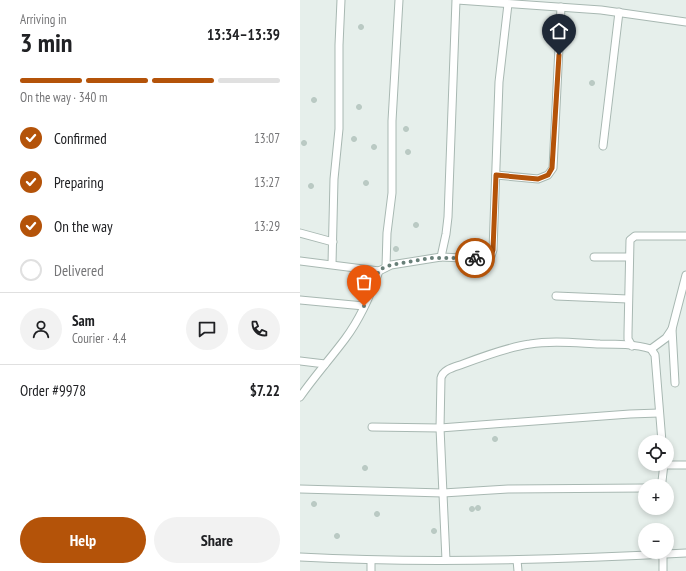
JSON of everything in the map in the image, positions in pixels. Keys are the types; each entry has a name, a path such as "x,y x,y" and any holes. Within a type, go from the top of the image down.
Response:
{"street":[{"path":"332,264 334,179 339,129 339,45 341,0"},
{"path":"386,267 387,233 392,194 392,113 400,0"},
{"path":"441,257 448,218 457,0 620,12 686,22"},
{"path":"300,261 379,270 386,267 431,258 485,259 491,256 493,250 499,82 508,4"},
{"path":"496,175 538,179 548,175 552,168 561,7"},
{"path":"603,146 620,12"},
{"path":"300,233 333,242"},
{"path":"632,346 628,339 629,243 632,237 686,236"},
{"path":"594,257 628,257"},
{"path":"300,397 346,338 371,292 379,270"},
{"path":"675,383 672,329 686,275"},
{"path":"556,296 628,299"},
{"path":"300,300 364,306"},
{"path":"446,560 440,428 442,374 446,370 469,362 530,344 585,343 632,346 651,349 666,338 672,329"},
{"path":"651,349 655,355 661,435"},
{"path":"300,361 325,364"},
{"path":"372,427 440,428 659,413"},
{"path":"674,464 686,465"},
{"path":"300,489 443,493 508,489 638,488"},
{"path":"674,554 686,553"},
{"path":"300,557 371,561 517,560 638,555"},
{"path":"663,559 663,571"},
{"path":"517,560 518,571"},
{"path":"371,561 371,571"}],"building":[{"path":"359,25 363,25 363,29 359,29"},
{"path":"590,81 594,81 594,85 590,85"},
{"path":"312,98 316,98 316,102 312,102"},
{"path":"357,105 361,105 361,109 357,109"},
{"path":"404,127 408,127 408,131 404,131"},
{"path":"352,137 356,137 356,141 352,141"},
{"path":"302,141 306,141 306,145 302,145"},
{"path":"372,145 376,145 376,149 372,149"},
{"path":"406,150 410,150 410,154 406,154"},
{"path":"364,181 368,181 368,185 364,185"},
{"path":"309,184 313,184 313,188 309,188"},
{"path":"414,223 418,223 418,227 414,227"},
{"path":"394,247 398,247 398,251 394,251"},
{"path":"493,437 497,437 497,441 493,441"},
{"path":"363,466 367,466 367,470 363,470"},
{"path":"312,502 316,502 316,506 312,506"},
{"path":"476,506 480,506 480,510 476,510"},
{"path":"470,507 474,507 474,511 470,511"},
{"path":"375,512 379,512 379,516 375,516"},
{"path":"432,529 436,529 436,533 432,533"},
{"path":"335,534 339,534 339,538 335,538"}],"way so far":[{"path":"364,306 376,281 379,270 383,268 391,265 431,258 475,258"}],"route":[{"path":"475,258 489,258 493,250 496,175 538,179 544,178 551,172 554,150 559,55"}]}
